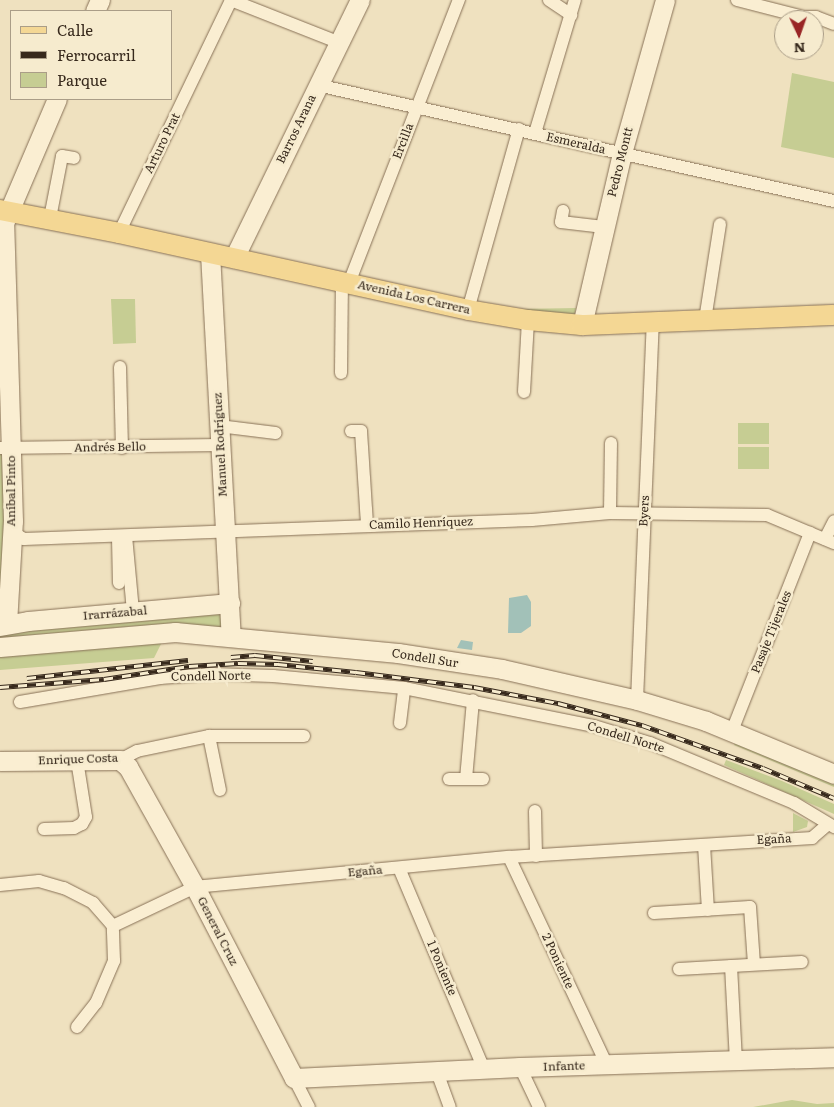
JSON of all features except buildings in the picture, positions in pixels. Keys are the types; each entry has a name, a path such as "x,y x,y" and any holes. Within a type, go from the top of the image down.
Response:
{"main road":[{"name":"Avenida Los Carrera","path":"4,210 120,233 468,310 528,320 582,325 834,315"}],"street":[{"path":"231,0 340,43"},
{"name":"Arturo Prat","path":"120,233 231,0"},
{"name":"Barros Arana","path":"234,258 360,0"},
{"name":"Ercilla","path":"345,282 459,0"},
{"path":"549,0 571,15"},
{"path":"536,133 575,0"},
{"name":"Pedro Montt","path":"582,325 622,154 665,0"},
{"path":"736,0 803,17 816,17 834,24"},
{"name":"Esmeralda","path":"317,85 834,201"},
{"name":"Aníbal Pinto","path":"4,625 13,521 6,448 4,210 57,100"},
{"path":"468,310 519,129"},
{"path":"50,218 62,156 74,158"},
{"path":"563,211 561,222 604,227"},
{"path":"705,320 720,224"},
{"name":"Manuel Rodríguez","path":"210,253 219,445 226,531 231,636"},
{"path":"341,373 345,282"},
{"path":"524,392 528,320"},
{"name":"Byers","path":"638,700 653,323"},
{"path":"120,367 122,448"},
{"path":"219,426 276,433"},
{"path":"351,431 361,431 367,525"},
{"path":"610,513 611,443"},
{"name":"Andrés Bello","path":"6,448 122,448 219,445"},
{"name":"Camilo Henríquez","path":"13,521 17,535 24,539 122,537 367,525 532,520 610,513 767,515 829,541"},
{"path":"829,541 834,521"},
{"name":"Pasaje Tijerales","path":"732,731 810,533"},
{"path":"118,583 122,537"},
{"path":"122,537 133,612"},
{"name":"Irarrázabal","path":"4,625 230,603"},
{"name":"Condell Sur","path":"0,647 153,632 231,636 398,653 502,669 638,700 732,731 834,774"},
{"name":"Condell Norte","path":"20,702 160,678 194,675 273,676 404,688 472,700 594,726 650,743 794,803 827,827"},
{"path":"400,723 404,688"},
{"path":"466,779 472,700"},
{"path":"209,736 220,790"},
{"name":"Enrique Costa","path":"0,761 120,760 137,751 209,736 304,736"},
{"path":"44,829 74,828 82,824 86,817 77,760"},
{"name":"General Cruz","path":"120,760 128,767 195,887 309,1107"},
{"path":"448,779 482,779"},
{"path":"535,811 536,856"},
{"name":"Egaña","path":"195,887 510,857 802,837 812,838 827,827"},
{"path":"704,844 708,910"},
{"name":"2 Poniente","path":"510,857 607,1065"},
{"name":"1 Poniente","path":"399,868 484,1069"},
{"path":"0,885 38,881 64,888 93,903 113,926 114,961 96,1003 77,1027"},
{"path":"113,926 195,887"},
{"path":"654,913 750,907 754,964"},
{"path":"679,969 802,962"},
{"path":"732,966 736,1060"},
{"name":"Infante","path":"294,1078 520,1067 834,1058"},
{"path":"520,1067 539,1107"},
{"path":"437,1072 450,1107"}],"green space":[{"path":"792,73 834,82 834,158 781,147"},
{"path":"111,299 135,299 136,343 113,344"},
{"path":"576,308 574,317 518,309"},
{"path":"738,423 769,423 769,444 738,444"},
{"path":"738,447 769,447 769,469 738,469"},
{"path":"0,454 5,456 6,602 0,612"},
{"path":"218,612 223,616 225,622 220,627 136,626 0,638 0,635 8,632"},
{"path":"163,640 154,658 0,670 0,655"},
{"path":"735,742 834,782 834,787 734,745"},
{"path":"726,760 782,781 834,804 834,814 724,765"},
{"path":"793,813 808,821 807,827 793,832"},
{"path":"792,1100 817,1104 834,1103 834,1107 753,1107"}],"water":[{"path":"527,595 531,602 531,626 521,633 508,633 509,598"},
{"path":"461,640 473,642 472,650 457,648"}],"railway":[{"path":"231,657 255,655 313,661"},
{"path":"27,678 188,660"},
{"path":"0,687 104,679 189,666 238,663 278,664 474,687 558,703 642,725 763,768 834,798"}]}
